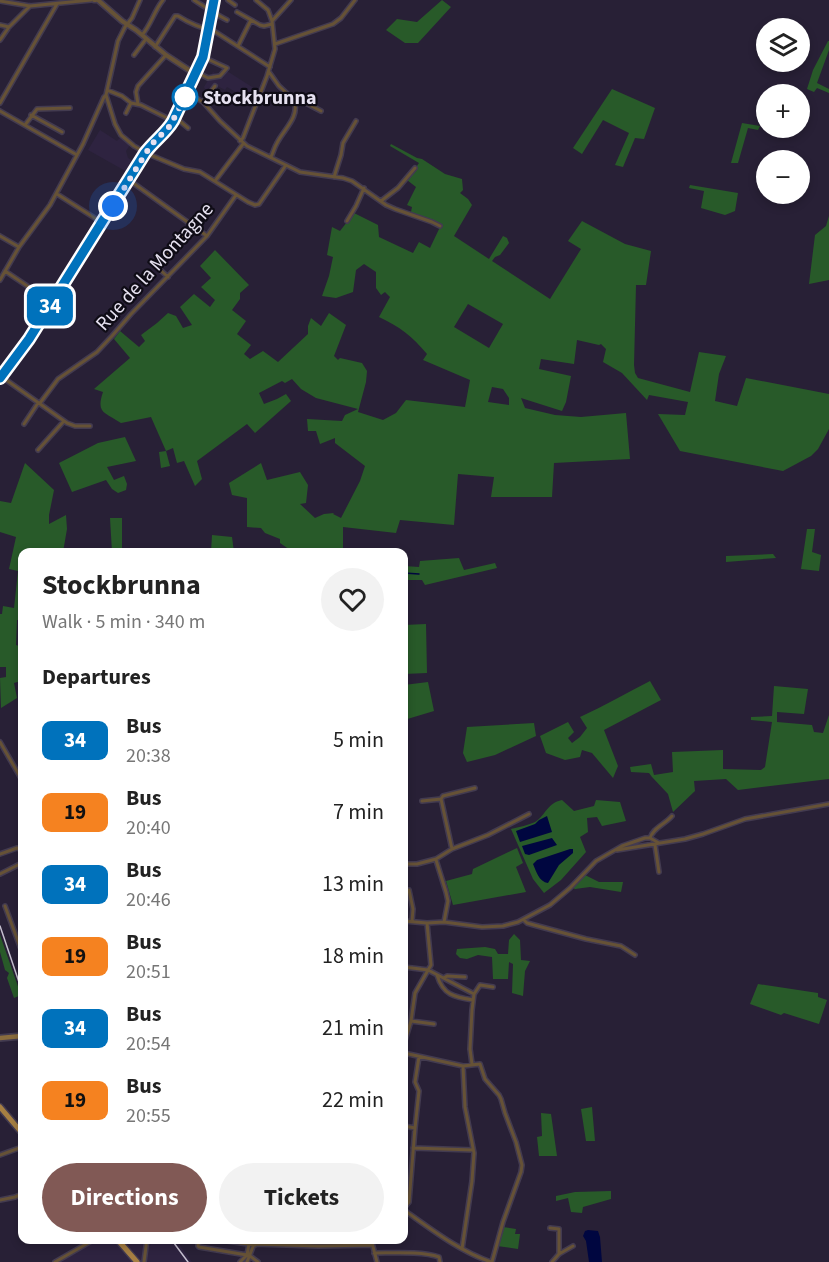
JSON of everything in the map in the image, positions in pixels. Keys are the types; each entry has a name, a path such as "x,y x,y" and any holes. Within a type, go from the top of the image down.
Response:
{"main road":[{"path":"0,377 29,339 145,153 174,119 203,57 214,0"},
{"path":"0,1038 18,1036"},
{"path":"0,1107 18,1127"},
{"path":"121,1244 137,1262"}],"street":[{"path":"0,1 30,6 94,0 166,55 196,73 208,78 220,75 227,68 203,57"},
{"path":"0,280 19,247 57,194 77,155 106,95 118,41 140,0"},
{"path":"134,55 157,7 163,0"},
{"path":"194,0 227,20"},
{"path":"226,0 235,5"},
{"path":"215,181 242,142 274,54 272,23 268,10 256,0"},
{"path":"237,12 264,26 272,23 291,0"},
{"path":"274,45 333,24 341,18 355,0"},
{"path":"0,103 57,4"},
{"path":"0,40 9,27 30,6"},
{"path":"155,47 176,16 190,24 214,31 270,70 279,86 296,104 295,115 276,144 271,157"},
{"path":"238,46 251,20"},
{"path":"0,25 9,27"},
{"path":"138,104 136,92 138,86 166,55"},
{"path":"203,102 215,86"},
{"path":"107,90 122,96 131,103 174,119 189,128"},
{"path":"187,93 203,102 242,142 300,172 343,178 364,188 395,209 440,226"},
{"path":"106,95 121,135 134,146 184,169 200,172 255,205 260,204 286,165"},
{"path":"294,100 300,100 321,111"},
{"path":"126,113 131,103"},
{"path":"25,125 37,109 70,108"},
{"path":"0,111 77,155"},
{"path":"31,115 62,132"},
{"path":"334,177 343,143 356,121"},
{"path":"381,201 398,188 415,168"},
{"path":"129,180 207,236"},
{"path":"347,221 364,188"},
{"path":"57,194 103,222"},
{"name":"Rue de la Montagne","path":"24,424 58,379 97,352 130,314 207,236 236,195"},
{"path":"168,277 157,265 192,225"},
{"path":"0,236 19,247"},
{"path":"5,271 52,303"},
{"path":"0,377 64,421 75,426 90,426"},
{"path":"38,450 64,421"},
{"path":"0,742 18,773"},
{"path":"422,801 441,799 443,796 475,788"},
{"path":"441,799 452,849"},
{"path":"408,921 444,922 477,927 503,926 524,920 550,905 570,888 590,865 639,839 659,843 685,839 746,819 829,804"},
{"path":"408,864 436,860 452,849 488,835 529,814"},
{"path":"658,873 652,832 665,824 672,816"},
{"path":"639,839 640,846"},
{"path":"615,850 640,846 652,841"},
{"path":"0,854 18,849"},
{"path":"436,860 448,901 444,922"},
{"path":"0,874 18,865"},
{"path":"409,890 413,909 412,921"},
{"path":"5,906 18,941"},
{"path":"524,920 527,923 586,939 621,946 635,955"},
{"path":"408,1031 415,993 431,963 427,923"},
{"path":"408,968 428,970 474,994"},
{"path":"437,975 447,993 473,1000"},
{"path":"444,978 447,976 465,977"},
{"path":"472,1064 470,1049 474,994 480,985 493,987"},
{"path":"411,1021 434,1024"},
{"path":"408,1054 463,1066 481,1065 485,1079 499,1095 522,1165 502,1222 492,1262 481,1260 447,1240 408,1212"},
{"path":"408,1203 419,1091 415,1082 419,1057"},
{"path":"462,1248 472,1181 473,1150 465,1107 463,1066"},
{"path":"408,1127 415,1128"},
{"path":"0,1155 18,1148"},
{"path":"413,1148 473,1150"},
{"path":"0,1200 18,1196"},
{"path":"550,1228 559,1229 559,1254"},
{"path":"55,1262 86,1244"},
{"path":"144,1262 146,1244"},
{"path":"197,1244 199,1248 248,1255 258,1262"},
{"path":"249,1244 248,1261 258,1262"},
{"path":"240,1262 248,1255 254,1244"},
{"path":"286,1244 372,1245 376,1262"},
{"path":"552,1262 559,1254 573,1246"},
{"path":"374,1253 426,1254 439,1257 440,1262"}],"shaded area":[{"path":"227,71 260,92 255,103 227,87 225,90 214,84 210,92 205,89 213,72 223,78"},
{"path":"100,130 117,141 121,137 130,145 126,151 128,158 136,163 129,173 88,150"},
{"path":"547,816 552,832 520,842 516,831 535,824"},
{"path":"552,838 557,845 529,855 525,854 522,846"},
{"path":"573,849 573,853 559,865 548,883 542,881 533,864 537,860"},
{"path":"588,1230 598,1231 602,1262 589,1262 583,1236"},
{"path":"83,1244 145,1244 150,1246 150,1244 179,1244 192,1262 52,1262"}],"green space":[{"path":"442,0 451,7 418,43 405,43 386,30 397,19 417,22"},
{"path":"829,41 829,50 817,83 829,89 829,93 817,88 814,92 810,90 809,84 813,70"},
{"path":"612,89 655,108 644,139 635,138 623,167 615,165 629,133 603,120 582,154 573,148"},
{"path":"742,123 756,125 756,130 748,128 738,163 731,163"},
{"path":"391,144 422,159 445,174 462,179 463,190 460,193 472,205 454,236 489,259 503,236 507,238 509,243 492,261 550,299 581,249 568,241 582,221 625,244 651,251 646,285 636,285 634,365 638,378 690,392 699,352 726,356 719,374 715,401 737,406 746,378 829,394 829,429 818,449 811,456 783,471 680,451 658,414 685,415 688,402 649,395 647,400 622,373 603,362 606,349 601,344 577,340 574,364 541,359 539,369 571,376 562,411 521,398 525,408 555,415 581,417 626,413 630,459 554,463 552,497 491,497 494,477 458,474 454,525 400,520 396,533 343,527 343,548 287,548 280,543 280,539 265,533 261,528 247,527 247,498 232,495 229,483 261,463 267,480 300,472 308,485 306,503 300,504 315,518 334,513 341,518 365,466 335,443 335,438 320,444 316,431 308,431 307,419 342,421 345,415 358,409 316,398 301,389 292,379 285,383 282,381 259,393 264,404 286,394 291,401 255,433 247,424 197,461 202,479 195,486 184,461 177,463 173,448 166,451 151,417 121,423 103,411 100,404 103,392 94,389 130,358 114,339 120,331 139,347 145,341 141,335 168,313 176,316 183,328 192,325 180,307 194,294 210,307 215,300 201,287 211,278 200,266 215,250 249,285 240,293 240,299 232,310 246,321 237,334 251,345 244,354 250,359 263,351 278,362 308,334 311,318 321,326 329,313 346,325 334,356 338,360 340,358 362,363 367,371 358,412 383,420 396,413 406,400 465,407 470,380 423,360 427,354 411,337 379,317 390,297 385,292 381,295 376,288 376,272 364,264 356,270 353,292 336,298 322,296 333,257 327,255 332,227 340,231 354,213 378,225 379,237 413,253 419,242 430,248 440,227 411,212 412,207 407,205 416,187 407,180 419,163 390,146","holes":["468,304 503,324 489,348 454,327","492,387 503,389 509,398 509,405 488,402"]},
{"path":"690,185 738,193 735,211 725,215 701,208 704,191 689,188"},
{"path":"829,216 829,280 809,284 815,235 826,226"},
{"path":"125,437 136,461 107,467 114,480 124,476 127,484 126,490 118,493 106,480 72,492 59,463 98,443"},
{"path":"166,451 170,466 161,468 159,452"},
{"path":"25,463 54,490 49,524 66,515 67,529 64,548 18,548 18,571 9,569 16,537 0,532 0,501 11,503"},
{"path":"110,518 122,518 122,548 112,548"},
{"path":"807,529 815,529 812,552 821,555 819,571 801,569"},
{"path":"212,535 232,537 233,548 211,548"},
{"path":"773,554 776,558 726,562 726,556"},
{"path":"459,558 464,570 495,563 497,568 425,585 422,580 408,580 408,566 419,567 420,561"},
{"path":"18,571 16,645 18,646 18,682 14,683 17,698 1,708 0,678 6,677 6,667 0,667 0,614 2,614 3,606 14,608"},
{"path":"426,624 427,673 408,674 408,625"},
{"path":"650,681 661,700 604,730 618,766 613,778 592,753 582,750 580,757 565,760 546,753 540,736 568,722 574,732 568,738 572,743 587,728 580,717"},
{"path":"428,682 434,711 408,719 408,684"},
{"path":"774,686 808,689 804,714 777,712 777,722 812,725 814,732 823,733 829,715 829,779 738,790 726,779 694,781 695,791 673,812 668,794 649,773 631,772 630,767 651,764 654,775 673,772 672,752 723,750 723,769 761,770 765,767 772,722 751,720 751,717 772,716"},
{"path":"534,723 536,736 495,755 467,762 463,753 467,727"},
{"path":"562,800 574,811 594,806 596,800 620,802 626,821 602,826 597,817 587,818 588,832 580,837 586,852 561,880 544,893 533,879 511,829 535,822 550,806"},
{"path":"517,848 523,863 516,867 526,892 453,905 446,881 472,874 473,869"},
{"path":"585,875 599,882 623,882 621,892 590,887 573,888"},
{"path":"514,934 520,940 521,960 530,961 525,971 523,996 512,993 513,964 509,962 508,979 493,979 492,957 478,955 467,959 460,958 456,954 457,949 485,947 495,949 498,954 508,954 509,940"},
{"path":"0,935 18,986 18,996 14,998 7,978 9,973 5,970 0,952"},
{"path":"758,984 818,993 818,997 827,1000 819,1024 784,1013 781,1015 750,1004"},
{"path":"592,1107 595,1141 586,1141 581,1109"},
{"path":"541,1113 551,1114 557,1156 539,1156 537,1137 542,1136"},
{"path":"611,1191 611,1199 583,1207 582,1213 571,1212 568,1198 556,1201 556,1196 575,1192"},
{"path":"503,1227 516,1229 515,1234 520,1234 518,1249 497,1246"}],"waterway":[{"path":"408,573 419,574"}],"railway":[{"path":"0,926 18,979"},
{"path":"175,1244 188,1262"}],"bus line":[{"name":"34","path":"0,378 29,339 145,153 173,121 201,63 214,0"}],"place":[{"name":"Stockbrunna","path":"185,97"}],"route":[{"path":"113,206 145,153 170,126 187,93 185,97"}]}
